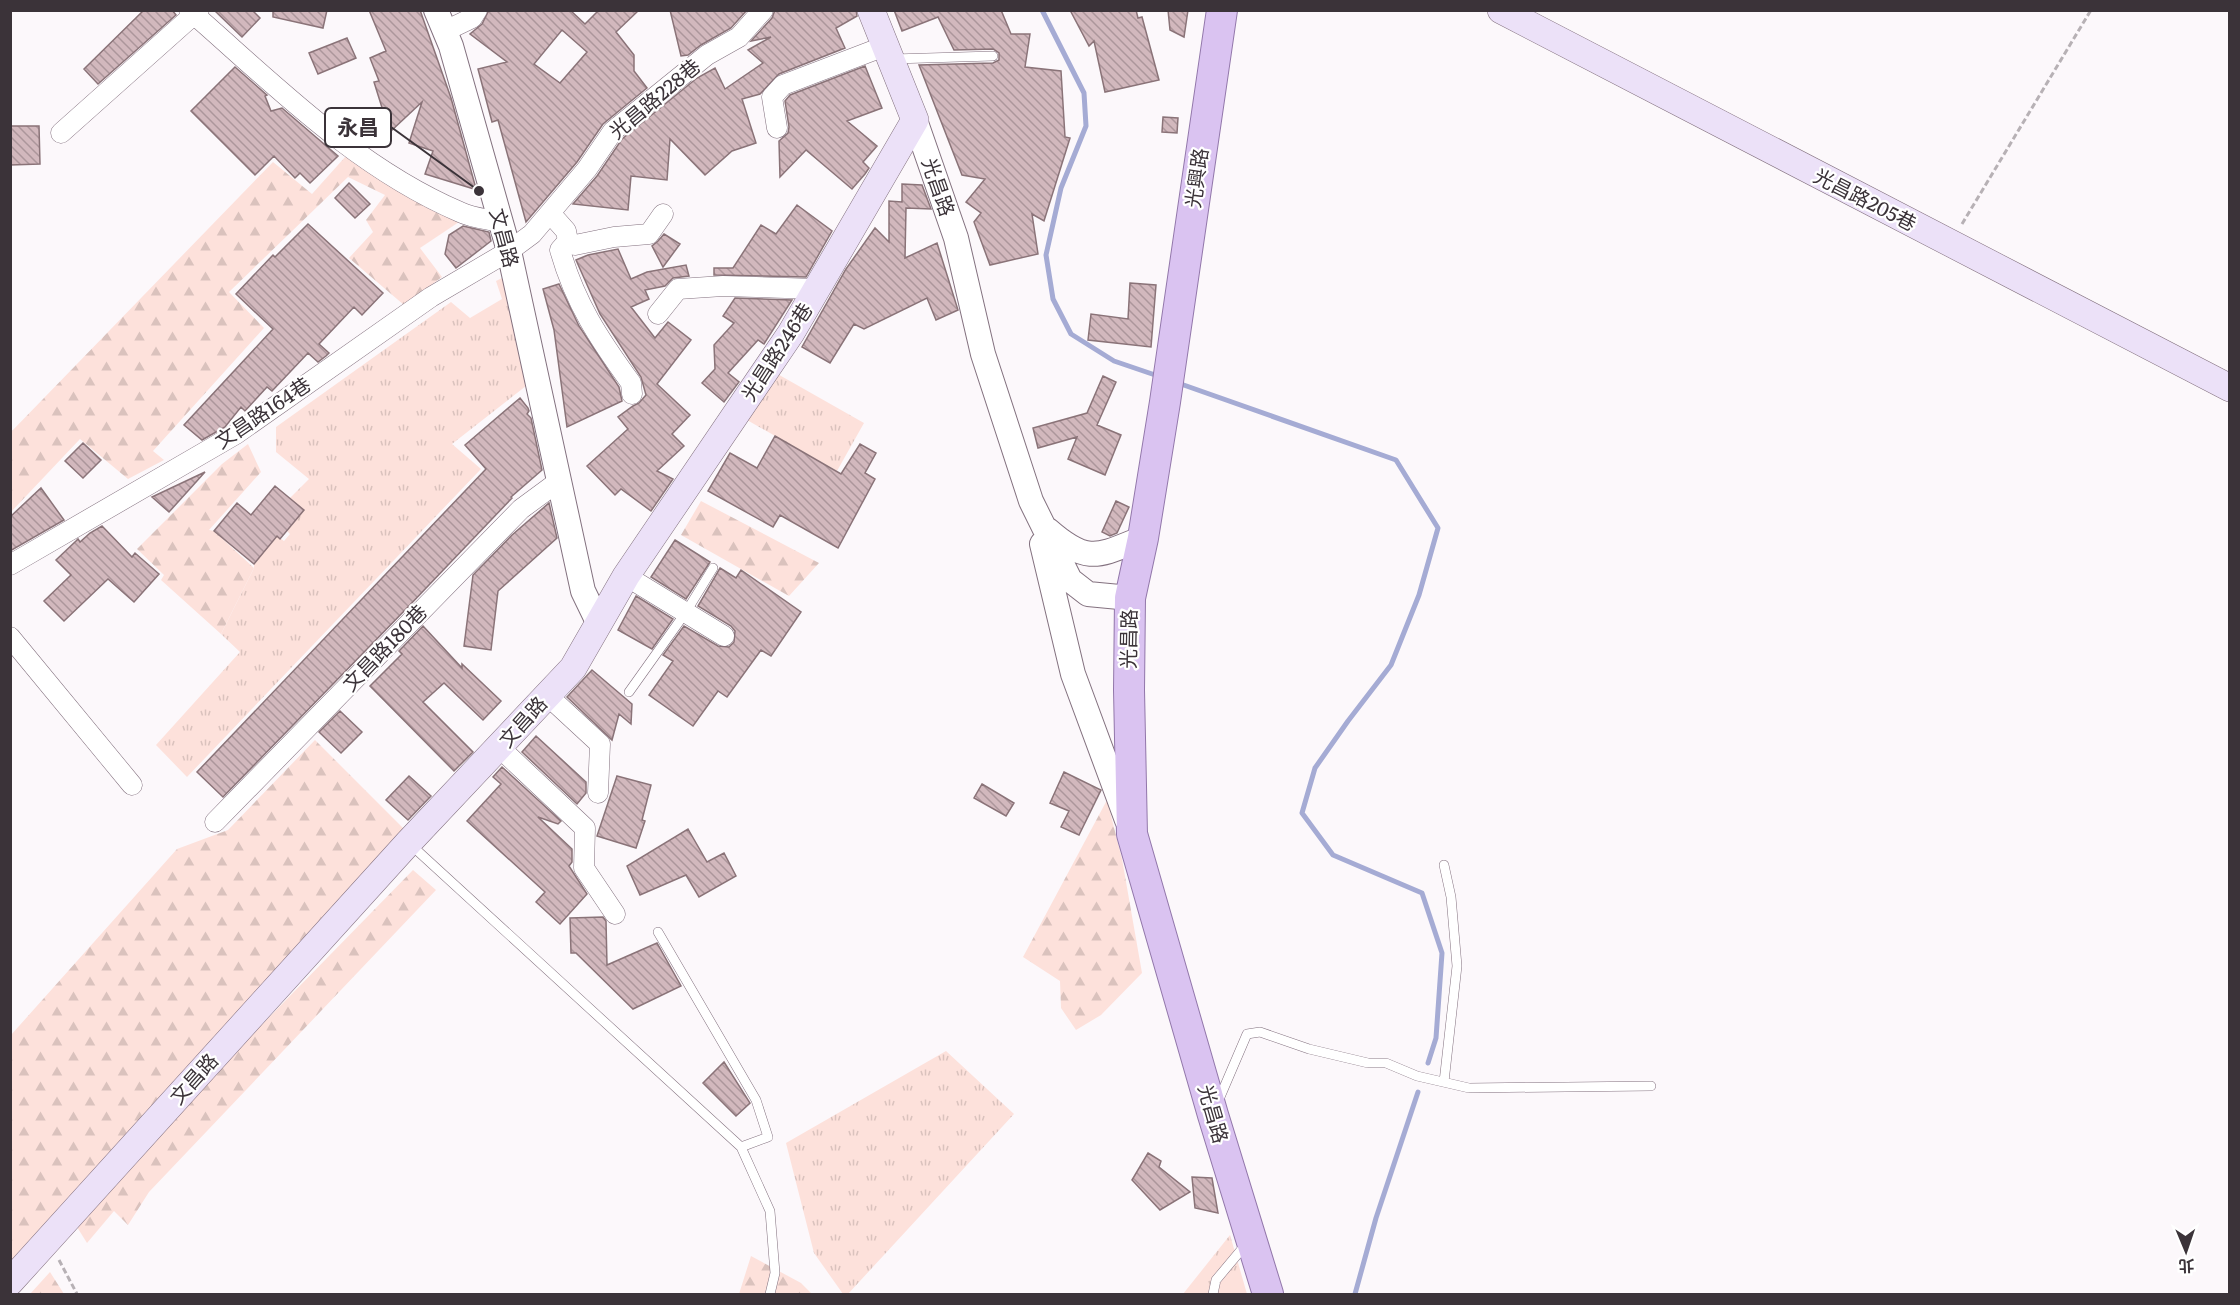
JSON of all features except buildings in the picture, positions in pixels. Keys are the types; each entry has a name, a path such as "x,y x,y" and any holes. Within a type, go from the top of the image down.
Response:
{"main road":[{"name":"光昌路","path":"871,10 915,120"},
{"name":"光興路","path":"1143,538 1174,346 1222,10"},
{"name":"光昌路205巷","path":"1501,10 2229,388"},
{"name":"光昌路246巷","path":"598,622 626,576 791,333 915,120"},
{"path":"1130,598 1143,538"},
{"name":"光昌路","path":"1130,598 1132,834 1268,1294"},
{"name":"文昌路","path":"10,1282 408,843 573,668 598,622"}],"street":[{"path":"441,21 472,18 477,10"},
{"name":"光昌路228巷","path":"508,251 532,234 586,169 613,131 707,56 739,37 763,10"},
{"path":"61,133 194,12 342,143 412,188 462,213 500,222"},
{"name":"文昌路","path":"441,21 452,46 508,251 583,591 598,622"},
{"path":"777,128 772,97 783,85 888,53"},
{"name":"光昌路","path":"915,120 956,238 983,354 1031,501 1070,580 1088,594 1130,598"},
{"path":"550,213 566,231 568,241 575,246 614,237 649,234 663,214"},
{"path":"568,241 560,250 572,286 583,311 631,383 632,394"},
{"name":"文昌路164巷","path":"10,565 236,434 431,297 508,251"},
{"path":"658,314 678,289 723,286 817,289"},
{"name":"文昌路180巷","path":"215,822 521,509 559,480"},
{"path":"1031,501 1048,531 1072,549 1087,555 1106,553 1143,538"},
{"path":"1031,501 1073,674 1132,834"},
{"path":"626,576 724,636"},
{"path":"10,637 132,785"},
{"path":"547,695 600,744 598,794"},
{"path":"500,748 585,828 584,868 615,914"}],"lane":[{"path":"888,53 993,56"},
{"path":"629,692 686,612 713,568"},
{"path":"408,843 741,1147 770,1211 776,1273 770,1294"},
{"path":"1444,865 1451,897 1457,966 1444,1082"},
{"path":"658,933 756,1100 768,1137 741,1147"},
{"path":"1213,1114 1247,1034 1260,1032 1309,1049 1368,1063 1386,1063 1417,1077 1469,1088 1651,1086"},
{"path":"1213,1294 1216,1280 1251,1238"}],"path":[{"path":"1950,244 2091,10"},
{"path":"47,1240 77,1294"}],"green space":[{"path":"346,156 462,220 420,248 442,277 404,305 349,258 373,232 366,220 385,195 348,177 229,292 264,328 153,451 164,460 128,479 80,439 11,512 11,432 273,162 312,194"},
{"path":"504,277 526,386 452,444 481,469 187,777 156,745 240,652 221,634 254,564 277,536 284,541 290,534 287,531 304,510 290,498 309,479 276,452 276,427 451,302 470,318 502,299 496,281"},
{"path":"774,372 864,423 837,471 747,420"},
{"path":"248,444 261,472 209,530 214,531 254,568 221,634 161,580 164,575 137,549 222,464"},
{"path":"701,501 819,563 789,596 681,535"},
{"path":"315,740 405,830 11,1261 11,1035 177,849 228,830"},
{"path":"1107,800 1122,859 1142,973 1101,1015 1076,1030 1061,1008 1060,981 1023,957"},
{"path":"413,870 436,890 149,1192 128,1225 114,1211 87,1243 72,1219"},
{"path":"946,1051 1014,1114 848,1294 843,1294 814,1253 786,1143"},
{"path":"1230,1235 1247,1294 1183,1294"},
{"path":"751,1256 801,1283 812,1294 739,1294"},
{"path":"50,1272 64,1294 30,1294"}],"waterway":[{"path":"1042,10 1084,93 1086,126 1061,188 1046,255 1053,299 1071,334 1114,361 1161,377"},
{"path":"1178,383 1396,460 1438,528 1419,595 1391,665 1315,768 1302,813 1333,855 1422,893 1442,953 1436,1038 1428,1063"},
{"path":"1355,1294 1376,1218 1418,1092"}],"place":[{"name":"永昌","path":"479,191"}]}
